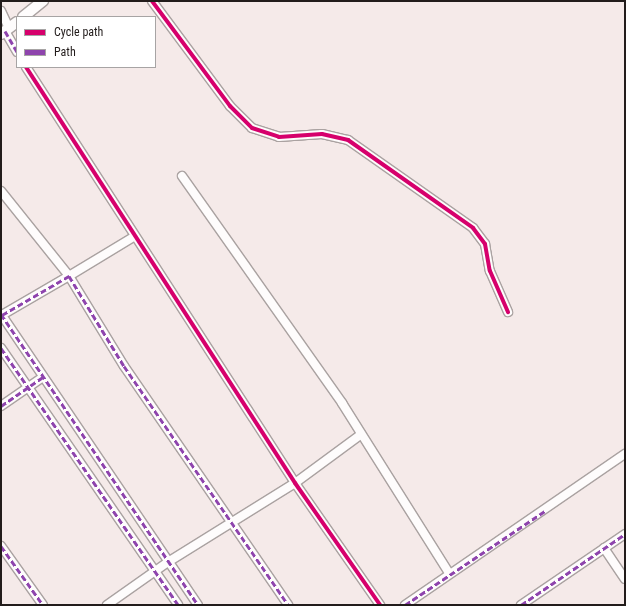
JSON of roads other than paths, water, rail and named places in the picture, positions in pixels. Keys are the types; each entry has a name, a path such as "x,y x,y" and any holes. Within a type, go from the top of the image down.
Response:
{"street":[{"path":"24,16 43,1"},
{"path":"152,1 242,121 264,135 322,134 348,140 473,228 485,244 490,271 508,312"},
{"path":"1,11 5,31 16,50"},
{"path":"5,31 16,23"},
{"path":"27,68 295,483 380,605"},
{"path":"182,176 360,435 449,573"},
{"path":"1,191 69,276 124,366 288,605"},
{"path":"134,236 1,315 198,605"},
{"path":"1,348 178,605"},
{"path":"1,406 43,377"},
{"path":"107,605 154,571 295,483 360,435"},
{"path":"405,605 449,573 625,454"},
{"path":"521,605 625,534"},
{"path":"1,546 43,605"},
{"path":"604,548 625,579"}]}
